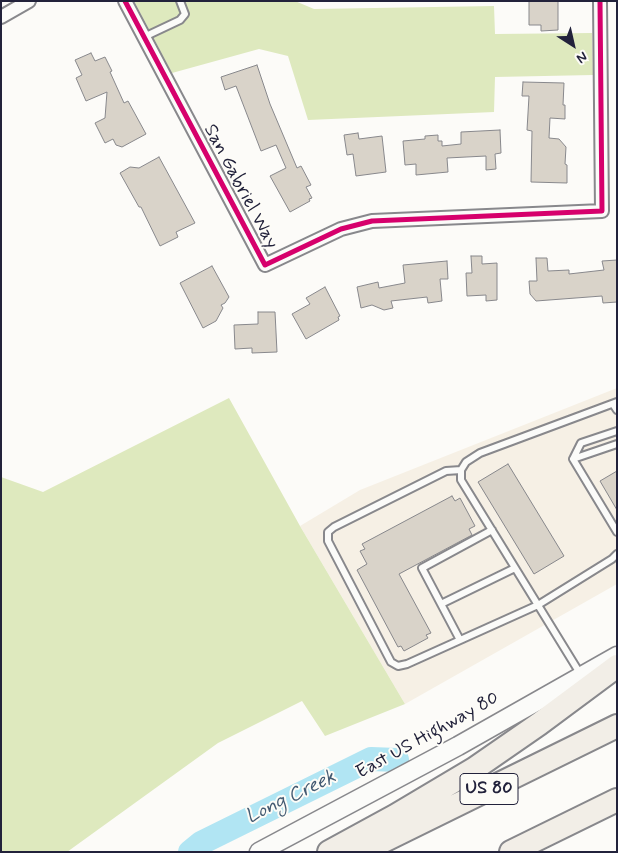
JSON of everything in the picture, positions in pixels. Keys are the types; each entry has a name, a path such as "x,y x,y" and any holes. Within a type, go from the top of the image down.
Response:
{"highway":[{"path":"329,852 395,816 474,769 617,666"},
{"name":"US 80","path":"361,852 617,726"},
{"path":"512,852 617,800"}],"main road":[{"name":"East US Highway 80","path":"259,852 458,746 617,656"}],"street":[{"path":"1,16 29,1"},
{"name":"San Gabriel Way","path":"125,1 265,265 341,228 372,221 602,211 600,1"}],"lane":[{"path":"144,37 180,20 185,14 180,1"},
{"path":"581,676 461,480 461,470 466,462 480,453 615,403 617,410"},
{"path":"574,459 580,443 617,430"},
{"path":"574,459 617,444"},
{"path":"574,459 617,532"},
{"path":"461,470 446,471 334,527 328,532 328,540 391,662 398,666 538,605 617,554"},
{"path":"460,640 422,568 492,530"},
{"path":"441,604 514,568"}],"shaded area":[{"path":"617,388 617,584 405,704 300,526 360,490"}],"green space":[{"path":"134,1 295,1 314,9 494,6 495,34 592,33 593,75 495,77 494,112 308,120 288,56 259,49 172,73"},
{"path":"229,398 300,526 405,704 325,736 302,701 218,743 67,852 1,852 1,477 43,492"}],"building":[{"path":"529,1 558,1 558,30 541,31 541,25 529,25"},
{"path":"91,53 95,61 105,57 124,103 128,101 146,134 122,147 116,145 113,139 105,143 95,123 105,118 107,92 86,101 76,78 82,75 75,60"},
{"path":"257,65 270,104 297,168 301,166 311,185 306,187 312,198 309,199 310,201 290,212 270,176 286,168 276,145 261,151 236,86 225,90 221,77"},
{"path":"523,82 564,83 563,105 565,105 565,119 550,118 549,138 559,139 566,147 567,183 531,182 532,131 527,130 529,96 522,96"},
{"path":"500,130 501,153 495,154 496,169 486,170 486,156 447,158 448,172 416,175 416,164 405,165 403,141 425,139 425,136 438,135 438,141 442,141 442,146 461,144 461,132"},
{"path":"358,133 359,139 382,136 386,172 356,176 353,154 347,155 344,135"},
{"path":"159,157 195,223 176,232 178,237 160,246 141,207 139,207 120,173 130,167 139,168"},
{"path":"471,256 482,256 482,264 497,263 497,300 486,301 486,295 467,296 466,273 472,273"},
{"path":"536,258 547,258 548,271 569,270 569,274 604,270 602,261 617,260 617,302 603,303 602,296 536,301 530,294 529,281 537,281"},
{"path":"447,261 448,279 440,279 442,301 428,303 427,297 391,301 393,308 384,310 372,305 361,308 357,287 378,282 379,288 405,283 403,265"},
{"path":"212,266 229,297 221,305 223,308 216,321 203,328 180,283"},
{"path":"325,287 340,316 338,317 339,320 306,339 292,314 310,304 306,298"},
{"path":"258,312 275,312 277,352 252,353 252,348 235,349 234,325 258,324"},
{"path":"508,464 564,556 534,574 478,482"},
{"path":"617,471 617,510 600,481"},
{"path":"452,496 455,501 460,498 475,526 469,529 472,535 399,574 431,633 426,635 428,638 404,651 401,646 398,647 357,570 367,564 360,551 365,549 362,544"}],"waterway":[{"name":"Long Creek","path":"190,852 201,843 371,759 397,760"}],"cycle path":[{"path":"125,1 265,265 341,229 372,221 602,211 600,1"}]}
